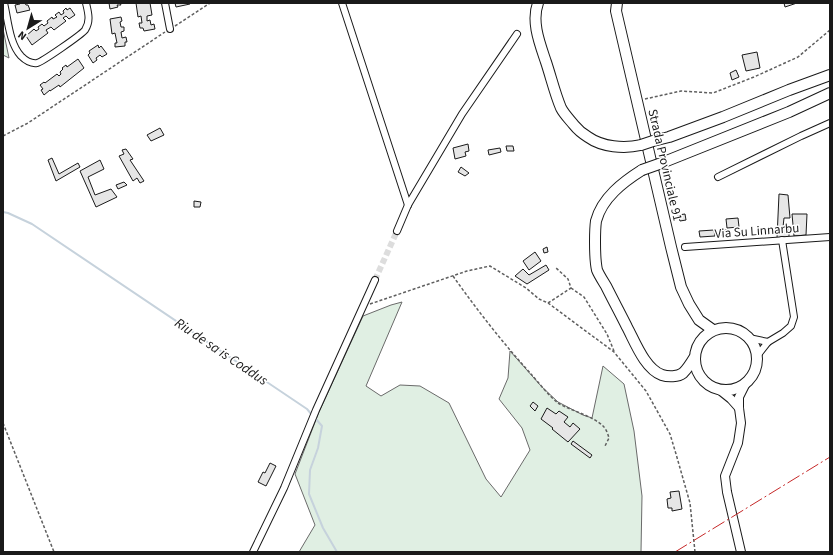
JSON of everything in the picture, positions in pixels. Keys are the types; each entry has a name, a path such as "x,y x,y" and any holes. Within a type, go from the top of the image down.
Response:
{"main road":[{"path":"538,3 536,8 536,29 562,110 579,130 596,142 618,147 629,147 669,137 830,75"},
{"name":"Strada Provinciale 91","path":"615,6 681,287 699,320 713,330"},
{"path":"694,358 682,374 675,376 662,375 649,366 597,270 595,234 596,221 601,209 609,197 618,188 640,172 789,112 830,93"},
{"name":"Strada Provinciale 91","path":"699,320 701,340"},
{"path":"722,328 732,328 741,332 749,338 754,346 757,356 757,367 752,377 738,389 729,391 721,391 706,384 700,377 694,358 696,348 701,340 706,334 713,330 722,328"}],"street":[{"path":"4,3 13,44 21,56 29,63 38,63 77,37 85,29 89,18 86,3"},
{"path":"165,3 170,29"},
{"path":"342,3 408,205"},
{"path":"397,231 408,205 462,114 517,34"},
{"path":"718,177 830,123"},
{"name":"Via Su Linnarbu","path":"685,247 830,237"},
{"path":"757,356 768,342 783,334 791,326 794,317 782,240"},
{"path":"253,552 284,488 314,413 364,307 375,280"},
{"path":"749,338 768,342"},
{"path":"741,552 727,492 725,476 738,443 741,423 739,397 745,384"},
{"path":"721,391 739,408"}],"path":[{"path":"3,136 28,123 210,3"},
{"path":"637,101 681,91 713,93 754,78 798,57 830,30"},
{"path":"364,307 394,295 490,266 526,288 539,299 548,303 614,352 646,391 670,434 690,503 695,552"},
{"path":"555,267 568,279 571,288 584,297 607,334 614,352"},
{"path":"453,276 510,351 541,386 558,402 592,418 604,427 609,438 605,446"},
{"path":"548,303 571,288"},
{"path":"3,423 54,552"}],"green space":[{"path":"3,29 9,58 3,55"},
{"path":"402,302 366,386 381,396 400,385 420,386 449,403 486,479 501,497 530,450 522,428 499,399 508,378 510,351 541,386 558,402 592,418 603,366 624,384 634,431 642,496 641,552 299,552 315,525 295,474 319,412 363,316"}],"building":[{"path":"25,3 28,5 30,10 17,13 15,5"},
{"path":"109,3 120,3 121,5 117,5 118,7 110,9"},
{"path":"136,3 150,3 152,15 147,16 147,21 150,20 151,25 154,24 155,29 144,31 143,28 140,28 139,23 142,23 141,16 138,17"},
{"path":"175,3 190,3 190,4 176,7"},
{"path":"784,3 797,3 785,7"},
{"path":"66,8 67,10 70,8 75,15 69,19 66,16 63,18 66,21 54,30 51,27 46,30 48,33 32,45 26,36 34,29 36,31 39,29 38,27 42,24 44,26 52,17 53,19 57,17 55,15 59,12 61,15 64,13 63,11"},
{"path":"121,17 121,27 124,27 124,31 121,32 122,38 126,37 127,42 125,42 125,46 115,47 115,43 117,43 115,33 112,34 110,19"},
{"path":"98,45 99,48 101,46 107,54 102,57 100,55 93,63 88,55 90,53 89,51"},
{"path":"757,52 760,68 746,71 742,55"},
{"path":"78,59 84,68 60,87 59,85 44,95 41,90 43,89 40,85 57,74 59,76 63,69 62,68 66,65 67,67"},
{"path":"736,70 739,77 732,80 730,73"},
{"path":"160,128 164,135 151,141 147,135"},
{"path":"468,144 469,151 465,152 466,156 455,159 453,148"},
{"path":"506,146 513,146 514,151 507,151"},
{"path":"500,148 501,152 489,155 488,150"},
{"path":"126,149 133,159 130,160 144,181 140,183 137,178 133,181 119,156 124,154 122,150"},
{"path":"52,158 59,174 78,163 80,167 56,181 48,160"},
{"path":"100,160 104,169 88,177 95,195 111,189 117,197 96,207 80,171"},
{"path":"461,167 469,173 465,176 458,172"},
{"path":"124,182 127,185 118,189 116,185"},
{"path":"779,194 788,195 790,218 784,218 783,227 789,227 789,237 777,238"},
{"path":"194,201 201,202 200,207 194,207"},
{"path":"685,214 686,220 680,221 678,215"},
{"path":"792,214 807,214 806,235 794,236"},
{"path":"738,218 739,227 727,228 726,219"},
{"path":"714,230 715,236 700,237 699,231"},
{"path":"720,230 726,230 726,235 720,235"},
{"path":"547,247 548,252 544,253 543,249"},
{"path":"535,252 541,261 529,270 523,261"},
{"path":"546,265 549,270 527,284 515,276 523,269 529,275"},
{"path":"533,402 538,406 535,411 530,406"},
{"path":"547,408 556,414 559,411 568,417 564,422 570,427 573,423 580,429 568,442 541,419"},
{"path":"573,441 592,455 590,458 571,444"},
{"path":"270,463 276,466 266,486 258,482"},
{"path":"679,491 682,509 672,511 672,508 668,508 667,499 671,498 670,492"}],"waterway":[{"name":"Riu de sa is Coddus","path":"3,212 32,224 307,409 312,415"},
{"name":"Riu de sa is Coddus","path":"315,418 322,426 318,448 310,470 309,494 323,528 337,552"}],"tunnel":[{"path":"375,280 397,231"}],"power":[{"path":"675,552 830,457"}]}
